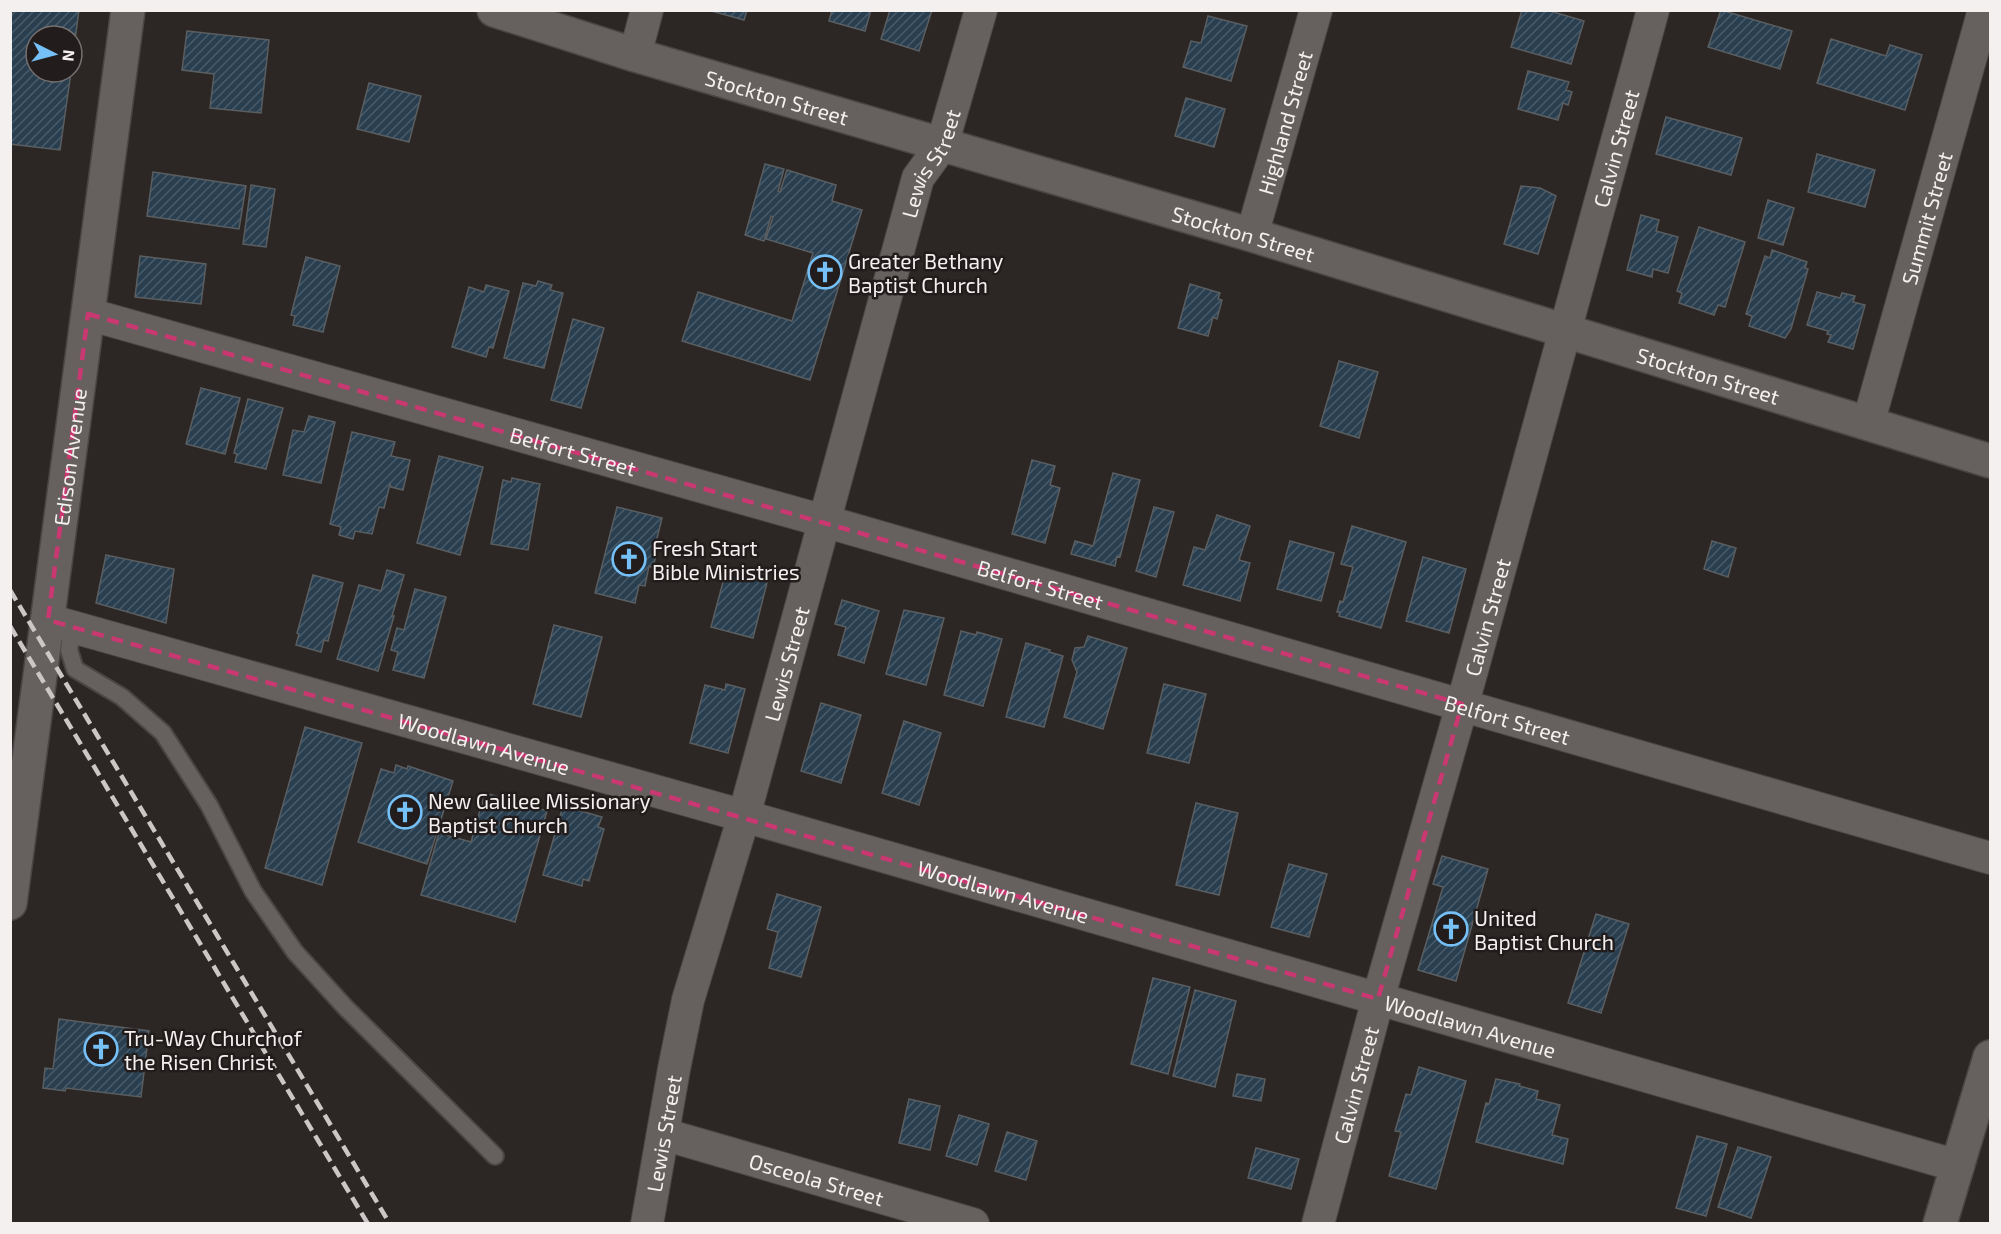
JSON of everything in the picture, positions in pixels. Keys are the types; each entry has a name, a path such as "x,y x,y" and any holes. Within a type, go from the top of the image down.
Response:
{"main road":[{"name":"Edison Avenue","path":"10,903 16,815 60,624 88,314 128,10"},
{"name":"Stockton Street","path":"494,10 635,55 1252,235 1990,461"},
{"path":"1940,1224 1990,1057"}],"street":[{"path":"635,55 647,10"},
{"name":"Lewis Street","path":"647,1224 688,1000 744,816 918,178 942,145 981,10"},
{"name":"Highland Street","path":"1252,235 1316,10"},
{"name":"Calvin Street","path":"1318,1224 1378,999 1462,704 1653,10"},
{"name":"Summit Street","path":"1868,424 1984,10"},
{"name":"Belfort Street","path":"88,314 1462,704 1990,858"},
{"name":"Woodlawn Avenue","path":"60,624 744,816 1958,1166"},
{"name":"Osceola Street","path":"663,1134 973,1224"}],"lane":[{"path":"60,624 75,669 122,697 163,733 209,805 253,891 295,952 345,1007 495,1156"}],"highlighted area":[{"path":"88,314 1462,704 1378,999 48,620"}],"building":[{"path":"10,10 79,10 77,24 24,24 24,84 69,84 60,150 10,144"},
{"path":"708,10 747,10 744,20"},
{"path":"832,10 871,10 865,31 829,21"},
{"path":"890,10 932,10 919,51 881,39"},
{"path":"1522,10 1547,10 1584,21 1571,64 1511,47"},
{"path":"1721,10 1792,31 1780,69 1708,47"},
{"path":"1208,16 1247,26 1231,81 1183,67 1191,41 1201,43"},
{"path":"187,31 269,40 261,113 210,108 214,74 182,70"},
{"path":"1831,39 1886,56 1890,45 1922,55 1905,110 1817,83"},
{"path":"1528,71 1569,82 1566,90 1572,92 1568,105 1563,103 1558,120 1518,109"},
{"path":"369,83 421,96 409,142 357,129"},
{"path":"1186,98 1225,109 1214,147 1175,136"},
{"path":"1666,117 1742,138 1731,175 1656,154"},
{"path":"1817,154 1875,170 1865,207 1808,192"},
{"name":"Greater Bethany Baptist Church","path":"765,164 784,169 778,191 780,192 787,170 836,185 832,201 862,210 810,380 682,341 698,292 792,321 813,253 766,239 773,217 771,216 764,241 745,235"},
{"path":"153,172 246,186 239,229 147,216"},
{"path":"251,185 275,189 266,247 243,244"},
{"path":"1521,186 1540,188 1556,196 1538,254 1504,244"},
{"path":"1768,200 1794,208 1783,245 1758,238"},
{"path":"1641,215 1659,220 1656,231 1678,237 1668,273 1653,269 1652,277 1627,270"},
{"path":"1699,227 1745,242 1725,307 1718,305 1714,315 1679,303 1682,293 1677,291"},
{"path":"1772,250 1807,262 1805,268 1808,269 1791,329 1785,338 1749,326 1752,316 1746,314 1765,256 1770,258"},
{"path":"140,256 206,264 201,304 135,297"},
{"path":"306,257 340,266 323,332 293,325 295,316 291,315"},
{"path":"538,281 552,285 550,290 563,293 544,368 504,358 523,283 536,286"},
{"path":"1190,284 1220,293 1218,299 1222,300 1217,319 1213,317 1208,336 1178,328"},
{"path":"486,285 509,291 493,348 489,347 486,357 452,347 469,287 484,292"},
{"path":"1817,292 1840,298 1842,293 1855,296 1853,302 1865,305 1853,349 1828,342 1831,335 1827,334 1828,331 1807,325"},
{"path":"573,319 604,328 581,408 551,400"},
{"path":"1339,361 1378,372 1359,438 1320,426"},
{"path":"201,388 240,398 225,454 186,444"},
{"path":"248,399 283,408 266,469 235,462 237,454 234,453"},
{"path":"309,416 335,422 321,483 283,475 293,430 304,432"},
{"path":"352,432 395,442 391,456 410,460 403,490 391,487 390,484 384,508 379,507 372,534 355,531 353,539 339,535 341,527 330,524"},
{"path":"439,456 483,467 460,555 417,543"},
{"path":"1032,460 1055,466 1050,485 1060,488 1045,543 1012,534"},
{"path":"1113,473 1140,480 1120,557 1117,556 1115,566 1071,554 1075,541 1093,546"},
{"path":"512,478 540,484 528,550 491,544 503,480 511,482"},
{"name":"Fresh Start Bible Ministries","path":"617,507 662,518 654,550 657,551 653,568 649,566 645,586 639,585 635,603 595,593"},
{"path":"1154,507 1174,512 1156,577 1136,571"},
{"path":"1217,515 1250,526 1239,560 1250,563 1240,601 1183,585 1194,547 1205,550"},
{"path":"1352,526 1406,542 1381,628 1339,616 1340,612 1337,612 1340,601 1343,602 1353,567 1341,564"},
{"path":"1290,541 1334,553 1321,601 1277,589"},
{"path":"1712,541 1736,548 1728,577 1704,569"},
{"path":"106,555 174,569 166,623 96,603"},
{"path":"1423,557 1466,569 1449,633 1406,621"},
{"path":"727,567 769,575 753,638 711,627"},
{"path":"387,570 404,575 378,671 337,659 359,585 381,591"},
{"path":"313,575 343,583 328,641 324,640 321,652 296,645 299,634 297,633"},
{"path":"415,589 446,597 424,678 393,670 398,652 391,650 397,628 404,630"},
{"path":"842,600 879,611 864,663 838,655 846,627 835,624"},
{"path":"904,610 944,618 926,685 886,674"},
{"path":"554,625 602,637 581,717 533,704"},
{"path":"961,631 976,635 977,632 1002,639 983,706 944,695"},
{"path":"1088,636 1127,648 1103,729 1064,717 1077,672 1072,660 1075,648 1084,647"},
{"path":"1026,643 1063,656 1044,727 1006,717"},
{"path":"726,684 745,689 728,753 690,743 705,685 725,690"},
{"path":"1164,684 1206,694 1189,763 1147,753"},
{"path":"821,703 861,715 841,783 801,771"},
{"path":"904,721 941,733 919,805 882,793"},
{"path":"305,727 362,743 322,885 265,868"},
{"name":"New Galilee Missionary Baptist Church","path":"396,765 407,769 408,766 453,781 427,864 358,842 381,769 394,773"},
{"path":"485,793 547,811 515,922 421,895 439,833 471,842"},
{"path":"1196,803 1238,813 1219,895 1176,885"},
{"path":"563,806 602,817 598,827 604,829 589,881 583,879 582,886 543,875"},
{"name":"United Baptist Church","path":"1442,856 1488,869 1456,981 1418,970 1443,887 1433,884"},
{"path":"1289,864 1327,874 1309,937 1271,927"},
{"path":"777,894 821,907 801,977 769,968 778,932 767,929"},
{"path":"1596,914 1629,924 1601,1013 1568,1003"},
{"path":"1153,978 1190,987 1168,1074 1131,1064"},
{"path":"1195,990 1236,1001 1215,1087 1173,1076"},
{"name":"Tru-Way Church of the Risen Christ","path":"59,1019 149,1031 141,1097 66,1088 65,1091 43,1088 45,1068 53,1069"},
{"path":"1419,1067 1466,1081 1436,1189 1389,1176 1401,1132 1395,1131 1406,1094 1411,1095"},
{"path":"1237,1074 1265,1079 1261,1101 1233,1096"},
{"path":"1496,1079 1538,1091 1536,1099 1560,1105 1552,1135 1568,1139 1563,1164 1476,1142 1486,1103 1489,1104"},
{"path":"909,1099 940,1106 930,1150 899,1143"},
{"path":"959,1115 989,1124 977,1165 946,1156"},
{"path":"1007,1132 1037,1141 1026,1180 995,1171"},
{"path":"1697,1136 1727,1144 1706,1216 1676,1208"},
{"path":"1738,1147 1771,1157 1751,1218 1718,1207"},
{"path":"1256,1148 1299,1159 1291,1189 1248,1178"}],"railway":[{"path":"10,590 390,1224"},
{"path":"10,626 368,1224"}],"place":[{"name":"Greater Bethany Baptist Church","path":"825,272"},
{"name":"Fresh Start Bible Ministries","path":"629,559"},
{"name":"New Galilee Missionary Baptist Church","path":"405,812"},
{"name":"United Baptist Church","path":"1451,929"},
{"name":"Tru-Way Church of the Risen Christ","path":"101,1049"}]}
